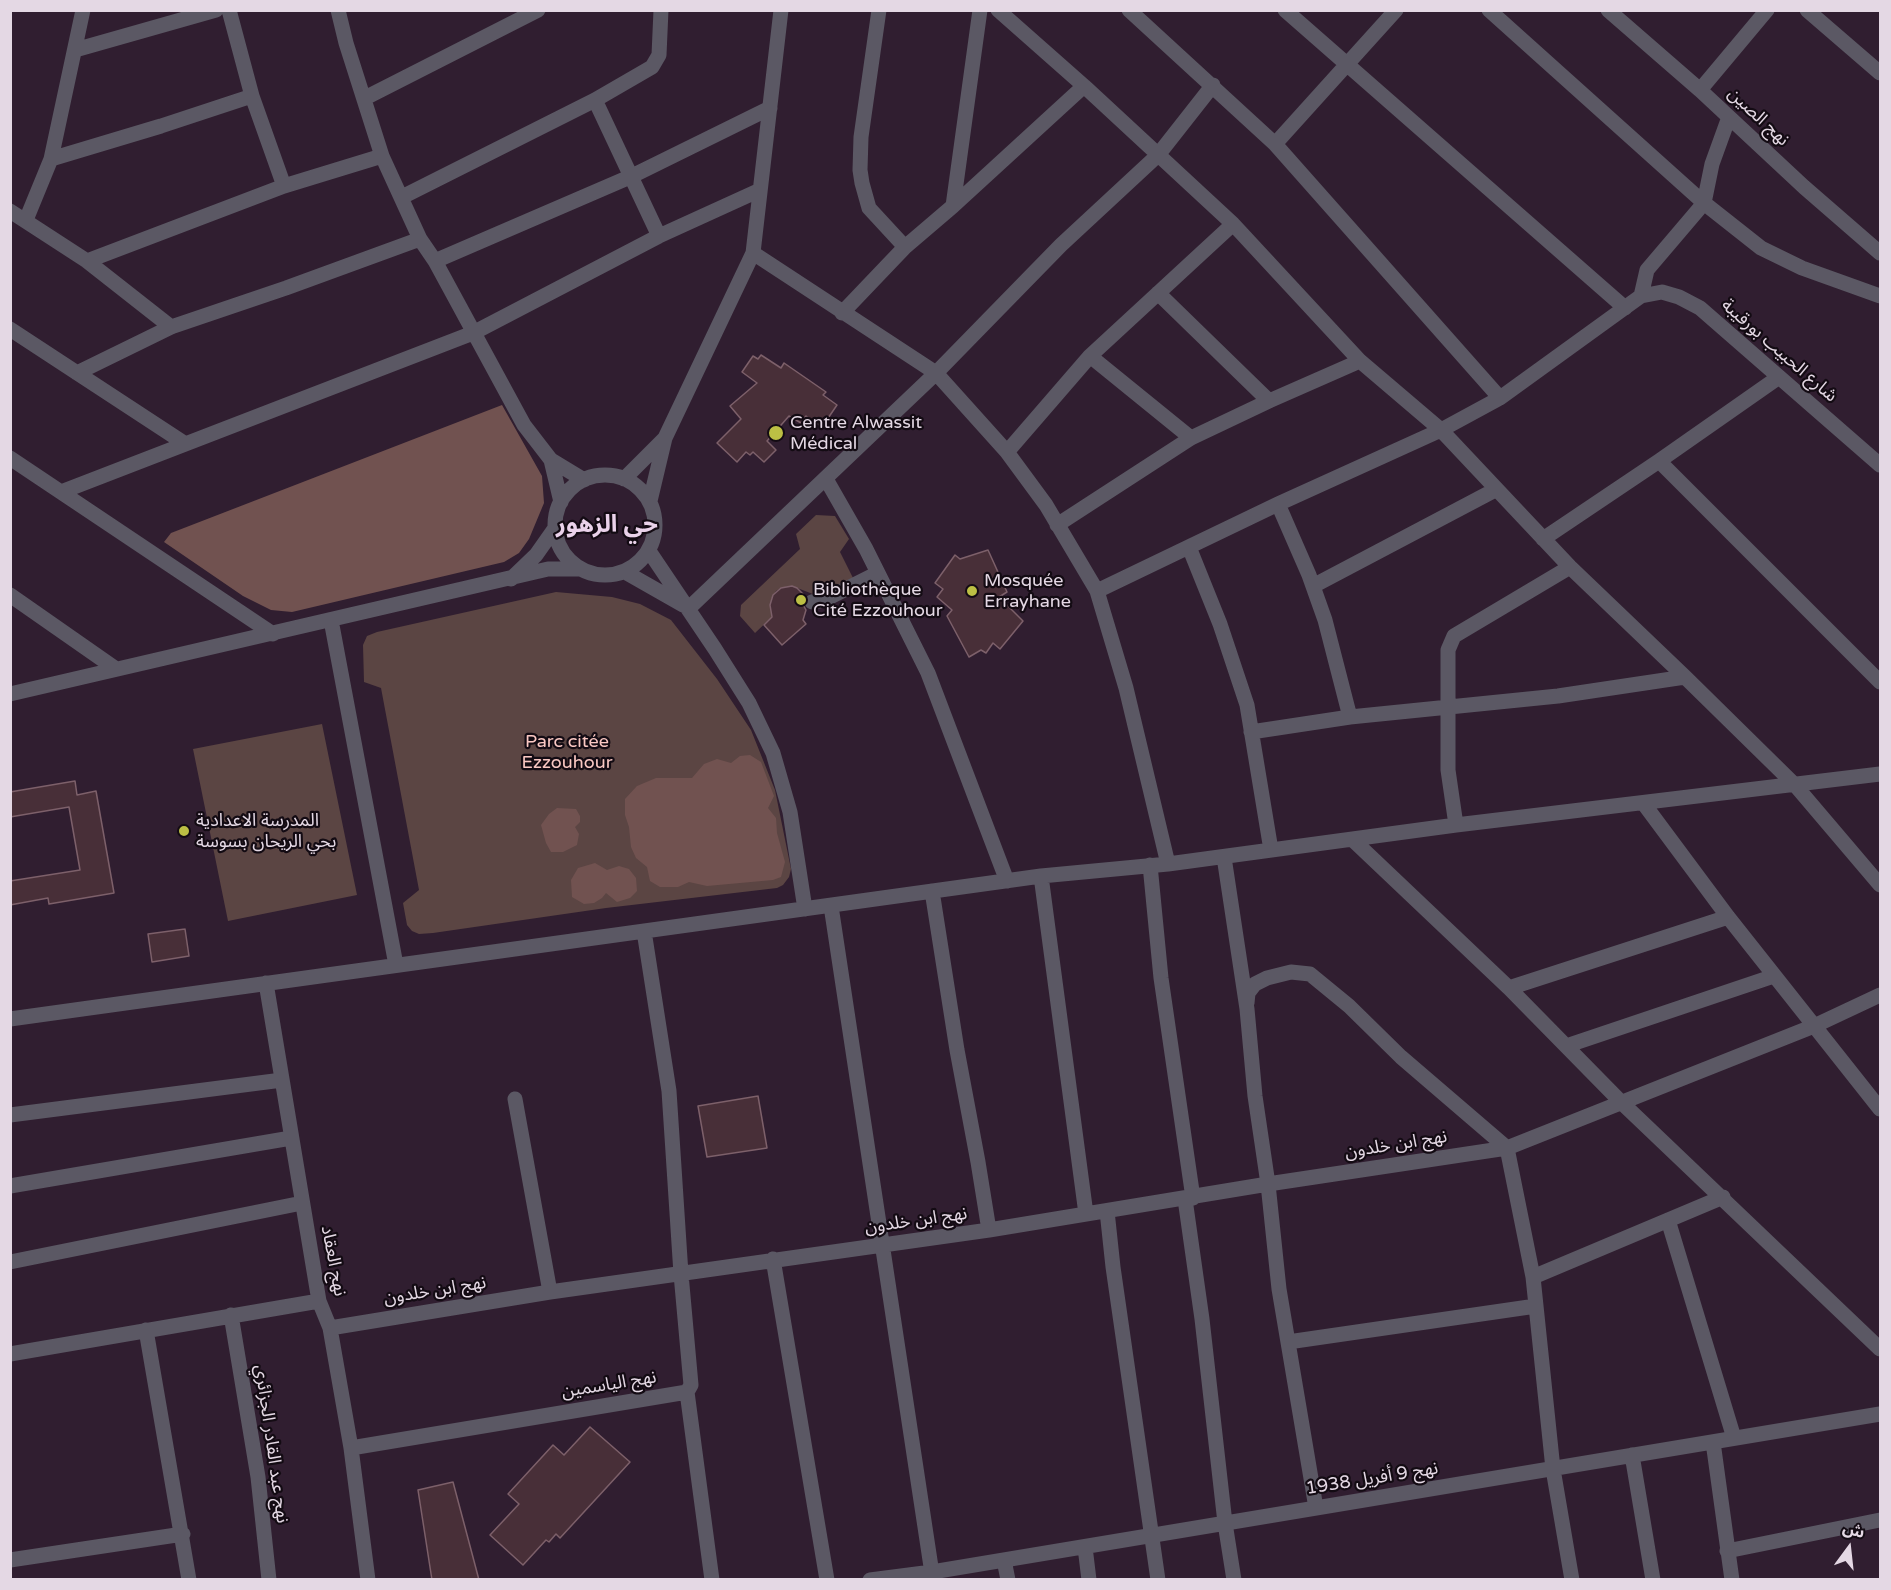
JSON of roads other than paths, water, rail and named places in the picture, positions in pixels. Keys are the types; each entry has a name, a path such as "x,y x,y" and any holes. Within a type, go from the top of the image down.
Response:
{"street":[{"path":"26,220 51,159 83,10"},
{"path":"75,50 216,10"},
{"path":"229,10 252,96 284,186"},
{"path":"339,10 346,43 382,156 420,239 435,261 524,425 551,460 584,480"},
{"path":"365,98 538,10"},
{"path":"402,197 595,100 648,69 655,63 658,55 661,10"},
{"path":"650,501 665,438 753,253 781,10"},
{"path":"879,10 861,137 860,170 863,189 870,208 905,247"},
{"path":"953,206 980,10"},
{"path":"998,10 1233,224 1360,361 1441,430 1570,567 1796,785 1881,885"},
{"path":"1129,10 1275,144 1500,398"},
{"path":"1285,10 1346,66 1625,308"},
{"path":"1275,144 1396,10"},
{"path":"1489,10 1704,203 1761,248 1802,268 1881,296"},
{"name":"نهج الصين","path":"1608,10 1700,90 1804,187 1881,253"},
{"path":"1700,90 1767,10"},
{"path":"1808,10 1881,73"},
{"path":"688,609 936,373 1061,245 1158,155 1213,85"},
{"path":"842,313 905,247 1084,86"},
{"path":"51,159 252,96"},
{"path":"595,100 659,237"},
{"path":"435,261 632,176 770,108"},
{"path":"1097,591 1278,504 1441,430 1500,398 1641,296 1647,270 1704,203 1712,164 1729,117"},
{"path":"87,261 284,186 382,156"},
{"path":"61,492 473,333 659,237 760,190"},
{"path":"10,211 87,261 171,327"},
{"path":"1007,452 1090,356 1233,224"},
{"path":"77,373 171,327 420,239"},
{"path":"753,253 936,373 1007,452 1058,525 1097,591 1126,688 1168,864"},
{"name":"شارع الحبيب بورقيبة","path":"1641,296 1662,292 1679,297 1700,308 1881,465"},
{"path":"1158,293 1269,401"},
{"path":"10,329 184,443"},
{"path":"1090,356 1191,438"},
{"path":"1058,525 1191,438 1360,361"},
{"path":"1543,539 1779,377"},
{"path":"624,479 665,438"},
{"path":"10,458 273,634"},
{"path":"551,460 561,502"},
{"path":"1659,461 1881,682"},
{"path":"604,475 624,479 639,488 650,501 655,518 655,535 649,551 639,563 625,572 610,575 595,574 581,569 568,559 559,544 555,528 556,515 561,502 571,489 584,480 604,475"},
{"path":"826,479 878,573 928,673 1007,881"},
{"path":"1313,586 1496,490"},
{"path":"1278,504 1325,620 1350,717"},
{"path":"511,579 536,555 555,528"},
{"path":"1189,547 1247,705 1271,850"},
{"path":"649,551 749,703 773,753 790,812 805,909"},
{"path":"1456,825 1448,770 1448,650 1454,636 1570,567"},
{"path":"10,694 548,570 581,569"},
{"path":"625,572 688,609"},
{"path":"812,602 824,600 878,573"},
{"path":"10,595 116,669"},
{"path":"332,620 396,965"},
{"path":"1251,732 1350,717 1558,696 1685,677"},
{"path":"10,1018 1041,876 1168,864 1456,825 1881,774"},
{"path":"1644,804 1728,917 1881,1109"},
{"path":"1353,840 1509,988 1621,1102 1881,1349"},
{"path":"1224,857 1247,1009 1272,1234 1316,1508"},
{"path":"1150,865 1161,978 1234,1580"},
{"path":"1041,876 1086,1214"},
{"path":"932,891 989,1230"},
{"path":"831,906 933,1576"},
{"path":"1509,988 1728,917"},
{"path":"644,931 669,1091 691,1384 687,1392 712,1580"},
{"path":"1247,1009 1248,993 1255,984 1290,972 1310,974 1348,1006 1401,1057 1508,1148 1533,1277 1553,1469 1572,1580"},
{"path":"1566,1046 1774,976"},
{"name":"نهج العقاد","path":"266,983 319,1301 330,1328 351,1448 368,1580"},
{"name":"نهج ابن خلدون","path":"330,1328 550,1292 989,1230 1508,1148 1814,1026 1881,995"},
{"path":"10,1114 282,1080"},
{"path":"515,1099 550,1292"},
{"path":"10,1186 291,1138"},
{"path":"1533,1277 1723,1197"},
{"path":"10,1262 302,1203"},
{"path":"1107,1211 1150,1536 1158,1580"},
{"path":"1668,1220 1734,1438"},
{"path":"773,1259 827,1580"},
{"path":"10,1354 319,1301"},
{"path":"1288,1342 1536,1306"},
{"name":"نهج عبد القادر الجزائري","path":"231,1315 258,1477 269,1580"},
{"path":"146,1330 183,1533 189,1580"},
{"name":"نهج الياسمين","path":"351,1448 687,1392"},
{"name":"نهج 9 أفريل 1938","path":"870,1580 933,1576 1004,1560 1085,1546 1881,1414"},
{"path":"1713,1442 1726,1551 1732,1580"},
{"path":"1632,1455 1653,1580"},
{"path":"1726,1551 1881,1520"},
{"path":"10,1560 183,1533"},
{"path":"1085,1546 1089,1580"},
{"path":"1004,1560 1008,1580"}],"place":[{"name":"Centre Alwassit Médical","path":"776,433"},
{"name":"Mosquée Errayhane","path":"972,591"},
{"name":"Bibliothèque Cité Ezzouhour","path":"801,600"},
{"name":"المدرسة الاعدادية بحي الريحان بسوسة","path":"184,831"}],"district":[{"name":"حي الزهور","path":"607,526"}],"park label":[{"name":"Parc citée Ezzouhour","path":"567,752"}]}
